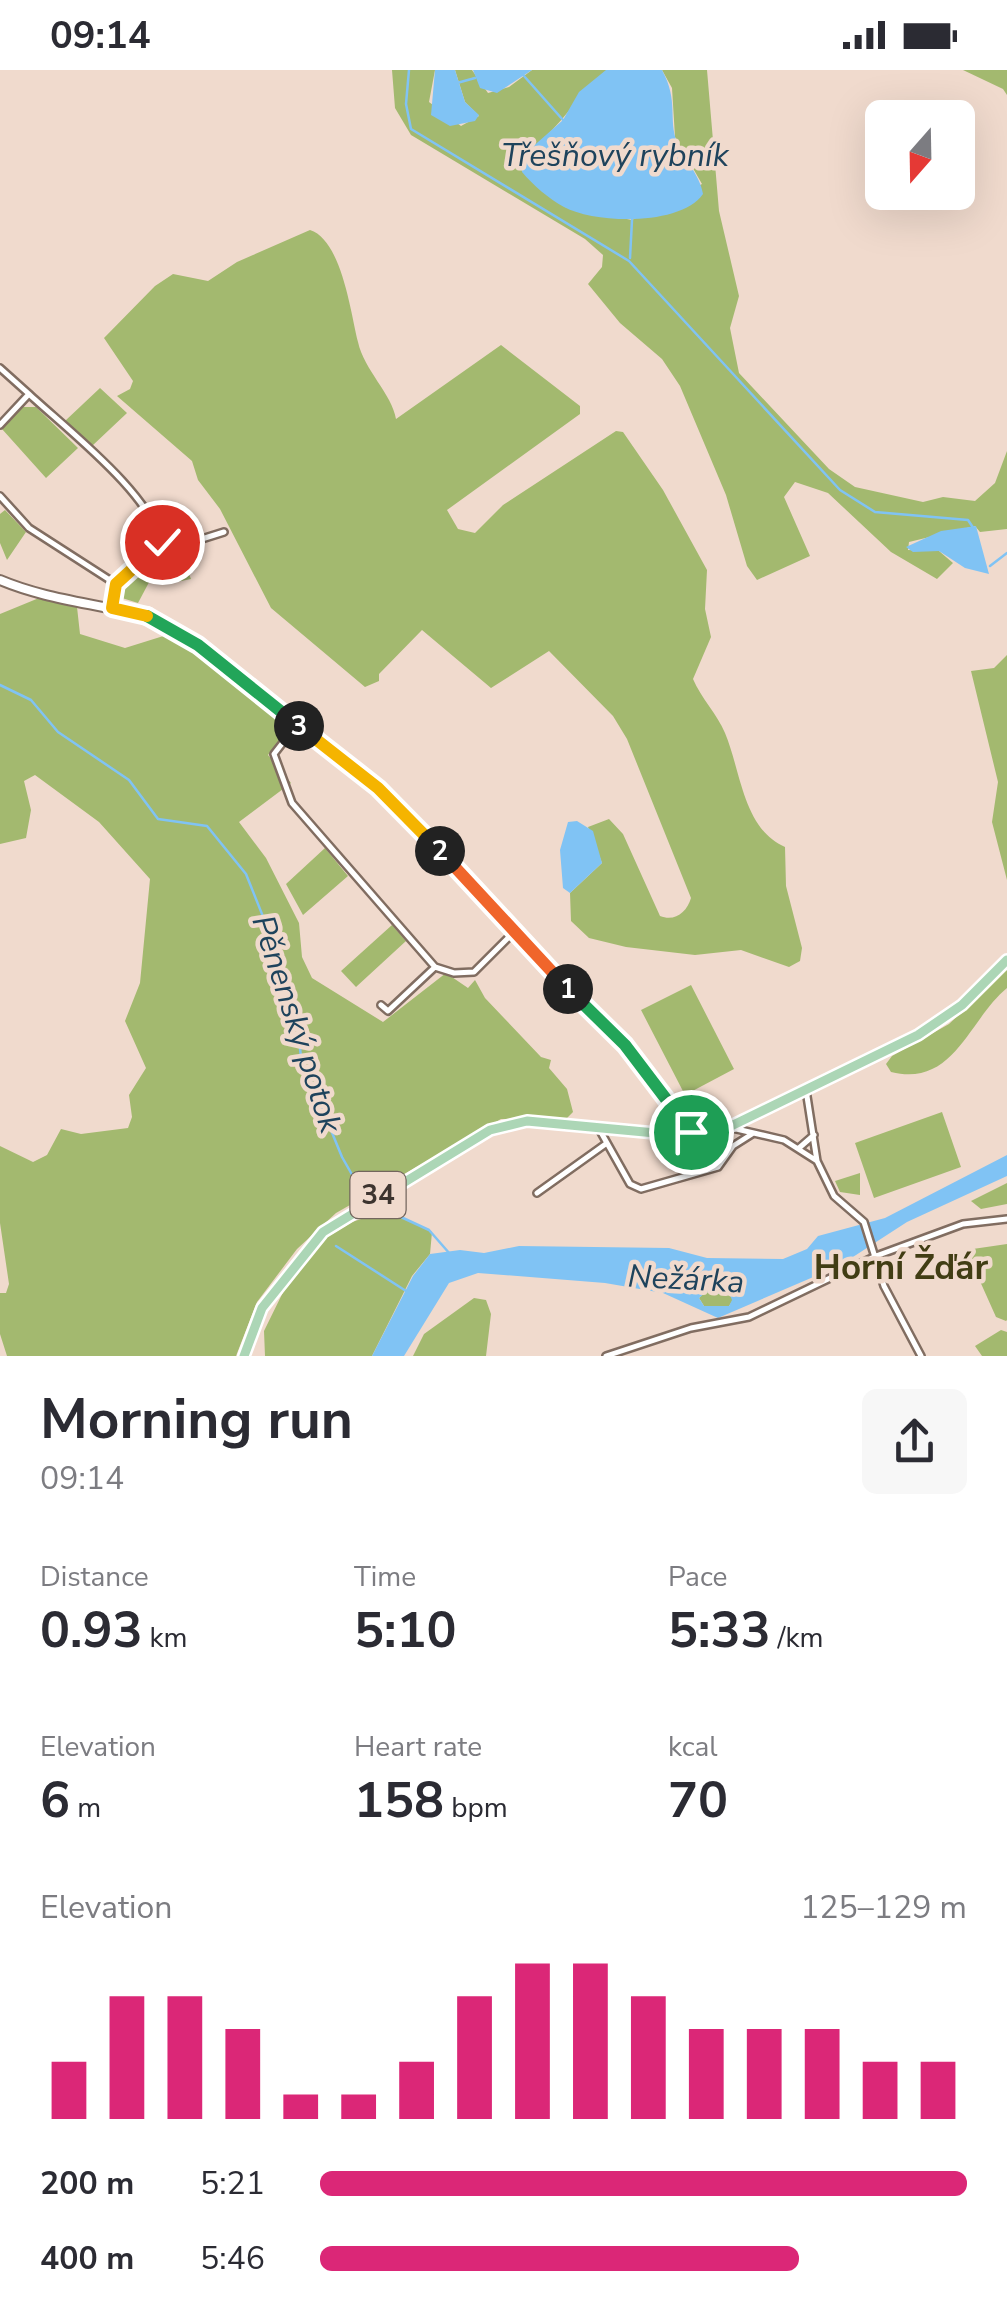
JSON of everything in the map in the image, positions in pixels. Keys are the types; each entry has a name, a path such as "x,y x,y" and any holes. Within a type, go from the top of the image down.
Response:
{"main road":[{"name":"34","path":"244,1356 256,1320 269,1298 314,1241 339,1219 505,1125 527,1122 691,1132 729,1127 946,1018 1007,960"}],"street":[{"path":"0,368 120,481 148,514 161,547"},
{"path":"0,425 28,394"},
{"path":"0,496 29,528 116,584"},
{"path":"161,547 170,549 224,532"},
{"path":"112,608 116,584 161,547"},
{"path":"0,580 44,596 112,608 168,624 297,724 413,820 512,934 625,1045 691,1132"},
{"path":"297,724 274,754 292,803 434,967 454,973 474,972 512,934"},
{"path":"381,1005 388,1012 434,967"},
{"path":"806,1090 817,1161 834,1196 864,1222 884,1286 921,1356"},
{"path":"597,1127 630,1184 641,1189 718,1167 733,1146 752,1134"},
{"path":"729,1127 774,1136 817,1161"},
{"path":"799,1148 814,1134"},
{"path":"536,1193 607,1143"},
{"path":"606,1356 691,1328 760,1313 875,1253 964,1224 1007,1219"}],"green space":[{"path":"392,70 435,70 429,102 461,126 479,116 465,102 455,70 472,70 488,93 509,87 532,70 607,70 548,134 565,207 632,220 702,184 675,137 672,88 662,70 707,70 719,211 739,296 730,328 739,373 829,469 855,487 923,502 943,497 975,501 995,483 1007,451 1007,529 980,532 975,526 909,542 908,550 939,551 953,563 937,579 891,552 828,493 795,482 784,497 810,556 757,580 747,566 726,495 680,386 662,359 620,323 588,284 602,267 603,255 585,239 411,135 395,108"},
{"path":"963,70 1007,70 1007,95 1003,89"},
{"path":"310,230 330,248 337,263 361,352 396,419 501,345 580,406 580,414 447,510 458,529 475,533 503,505 616,431 623,432 663,490 707,570 705,609 711,637 693,679 725,733 752,813 760,827 785,847 786,886 802,948 800,961 789,967 741,950 695,955 626,947 589,938 571,921 570,893 602,863 588,827 609,819 623,834 660,916 671,918 680,914 691,898 627,739 613,716 549,651 491,688 422,630 379,674 379,681 365,687 271,608 220,509 198,480 192,461 117,396 130,389 133,381 104,338 155,286 173,274 208,281 237,262"},
{"path":"100,388 127,413 92,446 65,421"},
{"path":"23,407 36,407 78,448 46,478 2,429"},
{"path":"5,510 26,532 7,560 0,543 0,514"},
{"path":"180,552 191,579 176,582 155,571 138,603 122,598 124,585 156,559"},
{"path":"39,598 77,607 80,634 125,648 173,633 291,725 268,755 291,783 239,822 266,858 299,923 302,957 312,978 383,1022 446,973 468,988 475,980 485,998 541,1057 551,1060 549,1068 567,1089 573,1112 566,1119 501,1119 336,1213 297,1249 257,1302 236,1356 7,1356 0,1334 0,1293 6,1293 9,1284 0,1223 0,1146 33,1162 47,1155 61,1129 81,1134 128,1128 132,1117 129,1095 146,1068 125,1021 140,983 150,879 99,822 35,775 24,781 31,810 26,838 0,844 0,614"},
{"path":"1007,655 1007,880 992,822 998,782 971,671 994,668"},
{"path":"325,848 348,876 303,915 286,884"},
{"path":"392,925 406,941 356,987 341,971"},
{"path":"1007,969 1007,988 945,1061 913,1074 891,1072 886,1064 892,1056 949,1024"},
{"path":"691,985 734,1069 685,1095 641,1010"},
{"path":"942,1112 961,1167 874,1198 855,1143"},
{"path":"860,1173 860,1195 840,1192 835,1181"},
{"path":"1007,1183 1007,1204 981,1209 971,1201"},
{"path":"388,1210 432,1232 430,1254 412,1276 372,1356 265,1356 264,1331 291,1276 324,1239 352,1222"},
{"path":"1007,1244 1006,1321 996,1317 966,1250"},
{"path":"705,1292 731,1295 733,1300 729,1306 704,1306 699,1298"},
{"path":"474,1298 486,1300 491,1314 486,1356 413,1356 424,1334"},
{"path":"1001,1330 1007,1332 1007,1356 982,1356 975,1346"}],"water":[{"path":"435,70 455,70 465,102 479,115 475,121 450,126 431,115"},
{"path":"473,70 532,70 497,93 480,88"},
{"name":"Třešňový rybník","path":"606,70 662,70 670,91 677,142 703,194 692,204 658,217 596,217 558,204 522,172 521,157 563,120 579,92"},
{"path":"976,526 989,574 965,568 939,551 913,552 906,547 941,531"},
{"path":"577,821 593,831 602,863 570,893 563,888 560,850 568,822"},
{"name":"Nežárka","path":"1007,1155 1007,1176 907,1222 839,1266 718,1318 663,1293 605,1283 478,1273 449,1283 404,1356 372,1356 413,1276 430,1254 460,1250 484,1253 519,1246 669,1248 707,1258 783,1259 807,1249 818,1236 885,1218","holes":["706,1292 730,1295 729,1306 704,1306 699,1298"]}],"waterway":[{"path":"409,70 406,104 411,129 629,261 840,490 875,512 968,520 974,529"},
{"path":"524,76 563,120"},
{"path":"457,83 475,78"},
{"path":"630,258 632,220"},
{"path":"990,566 1007,553"},
{"name":"Pěnenský potok","path":"0,685 31,700 58,732 129,780 158,819 207,826 246,874 294,994 301,1057 342,1157 367,1201"},
{"name":"Pěnenský potok","path":"375,1205 429,1230 450,1254"},
{"path":"336,1246 406,1291"}],"district":[{"name":"Horní Žďár","path":"901,1267"}],"route":[{"path":"162,542 161,547 116,584 112,608 168,624 378,788 413,820 512,934 625,1045 691,1132"}]}
